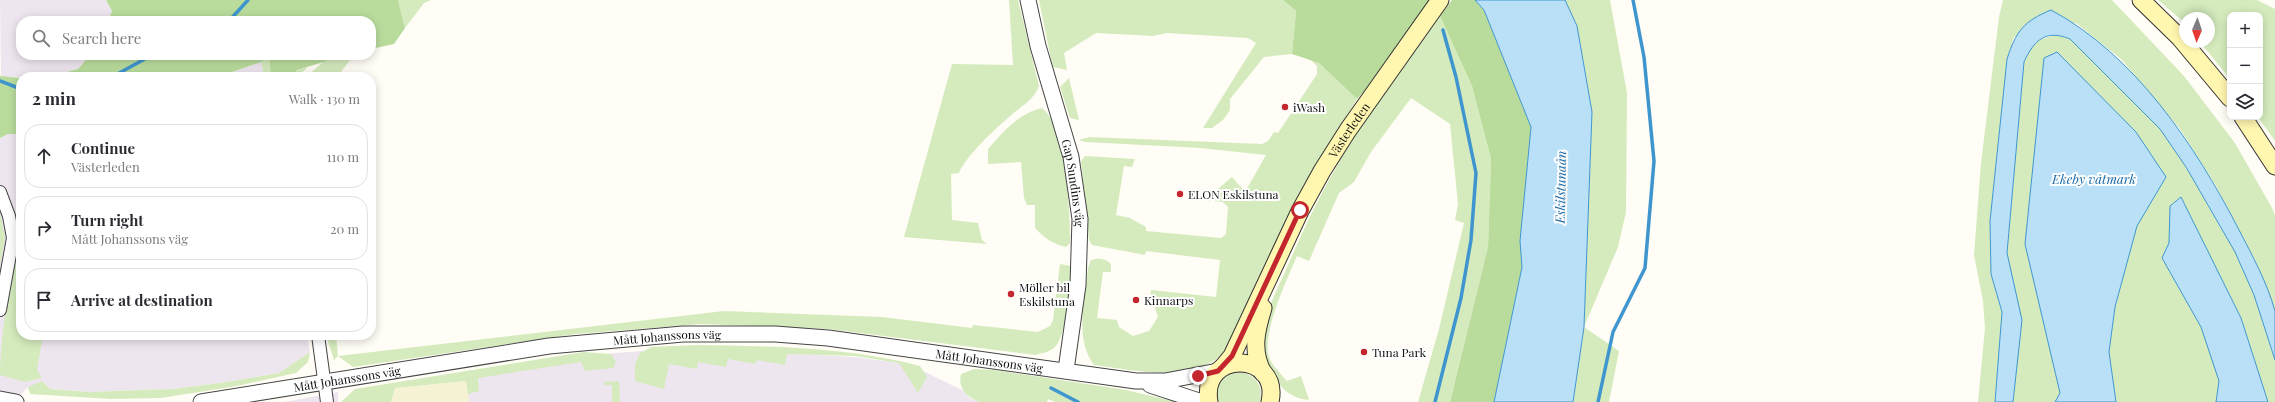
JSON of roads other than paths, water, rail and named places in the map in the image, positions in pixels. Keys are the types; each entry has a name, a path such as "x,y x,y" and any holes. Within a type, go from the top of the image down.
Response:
{"main road":[{"name":"Västerleden","path":"1209,402 1209,386 1220,369 1232,356 1274,269 1300,210 1322,171 1440,0"},
{"path":"2141,0 2180,38 2227,94"},
{"path":"2245,120 2275,166"},
{"name":"Västerleden","path":"1270,402 1271,389 1256,360 1258,326 1274,269"},
{"path":"1220,369 1242,363 1253,365 1263,373"}],"street":[{"name":"Gap Sundins väg","path":"1028,0 1040,53 1070,157 1080,219 1078,285 1066,370"},
{"path":"0,192 9,216 13,238 0,310"},
{"name":"Mått Johanssons väg","path":"201,402 549,346 683,334 799,336 1066,370 1136,381 1202,402"},
{"path":"319,340 327,402"},
{"name":"Mått Johanssons väg","path":"1136,381 1165,381 1220,369"},
{"path":"0,399 16,402"}],"water":[{"name":"Eskilstunaån","path":"1475,0 1565,0 1577,26 1592,112 1584,327 1573,402 1494,402 1522,267 1520,241 1531,127 1484,10"},
{"path":"2051,10 2081,29 2110,51 2136,77 2182,134 2202,165 2238,228 2268,290 2275,311 2275,360 2254,295 2235,252 2186,167 2160,129 2070,39 2054,35 2042,38 2037,42 2024,62 2007,253 2022,320 2013,402 1995,402 2002,312 1991,274 1990,221 2007,59 2010,49 2022,28 2034,18"},
{"name":"Ekeby våtmark","path":"2057,52 2136,132 2166,177 2137,226 2115,307 2109,352 2116,402 2055,402 2060,393 2025,244 2044,58"},
{"path":"2181,197 2241,318 2268,402 2216,402 2219,381 2201,327 2162,258 2169,243 2170,206"}],"waterway":[{"path":"234,16 248,0"},
{"path":"1598,402 1613,332 1645,268 1654,161 1644,57 1633,0"},
{"path":"1435,402 1461,298 1471,240 1476,173 1456,77 1443,30"},
{"path":"121,72 143,60"},
{"path":"0,81 16,87"},
{"path":"1051,388 1078,402"}],"place":[{"name":"iWash","path":"1285,107"},
{"name":"ELON Eskilstuna","path":"1180,194"},
{"name":"Möller bil Eskilstuna","path":"1011,294"},
{"name":"Kinnarps","path":"1136,300"},
{"name":"Tuna Park","path":"1364,352"}]}
